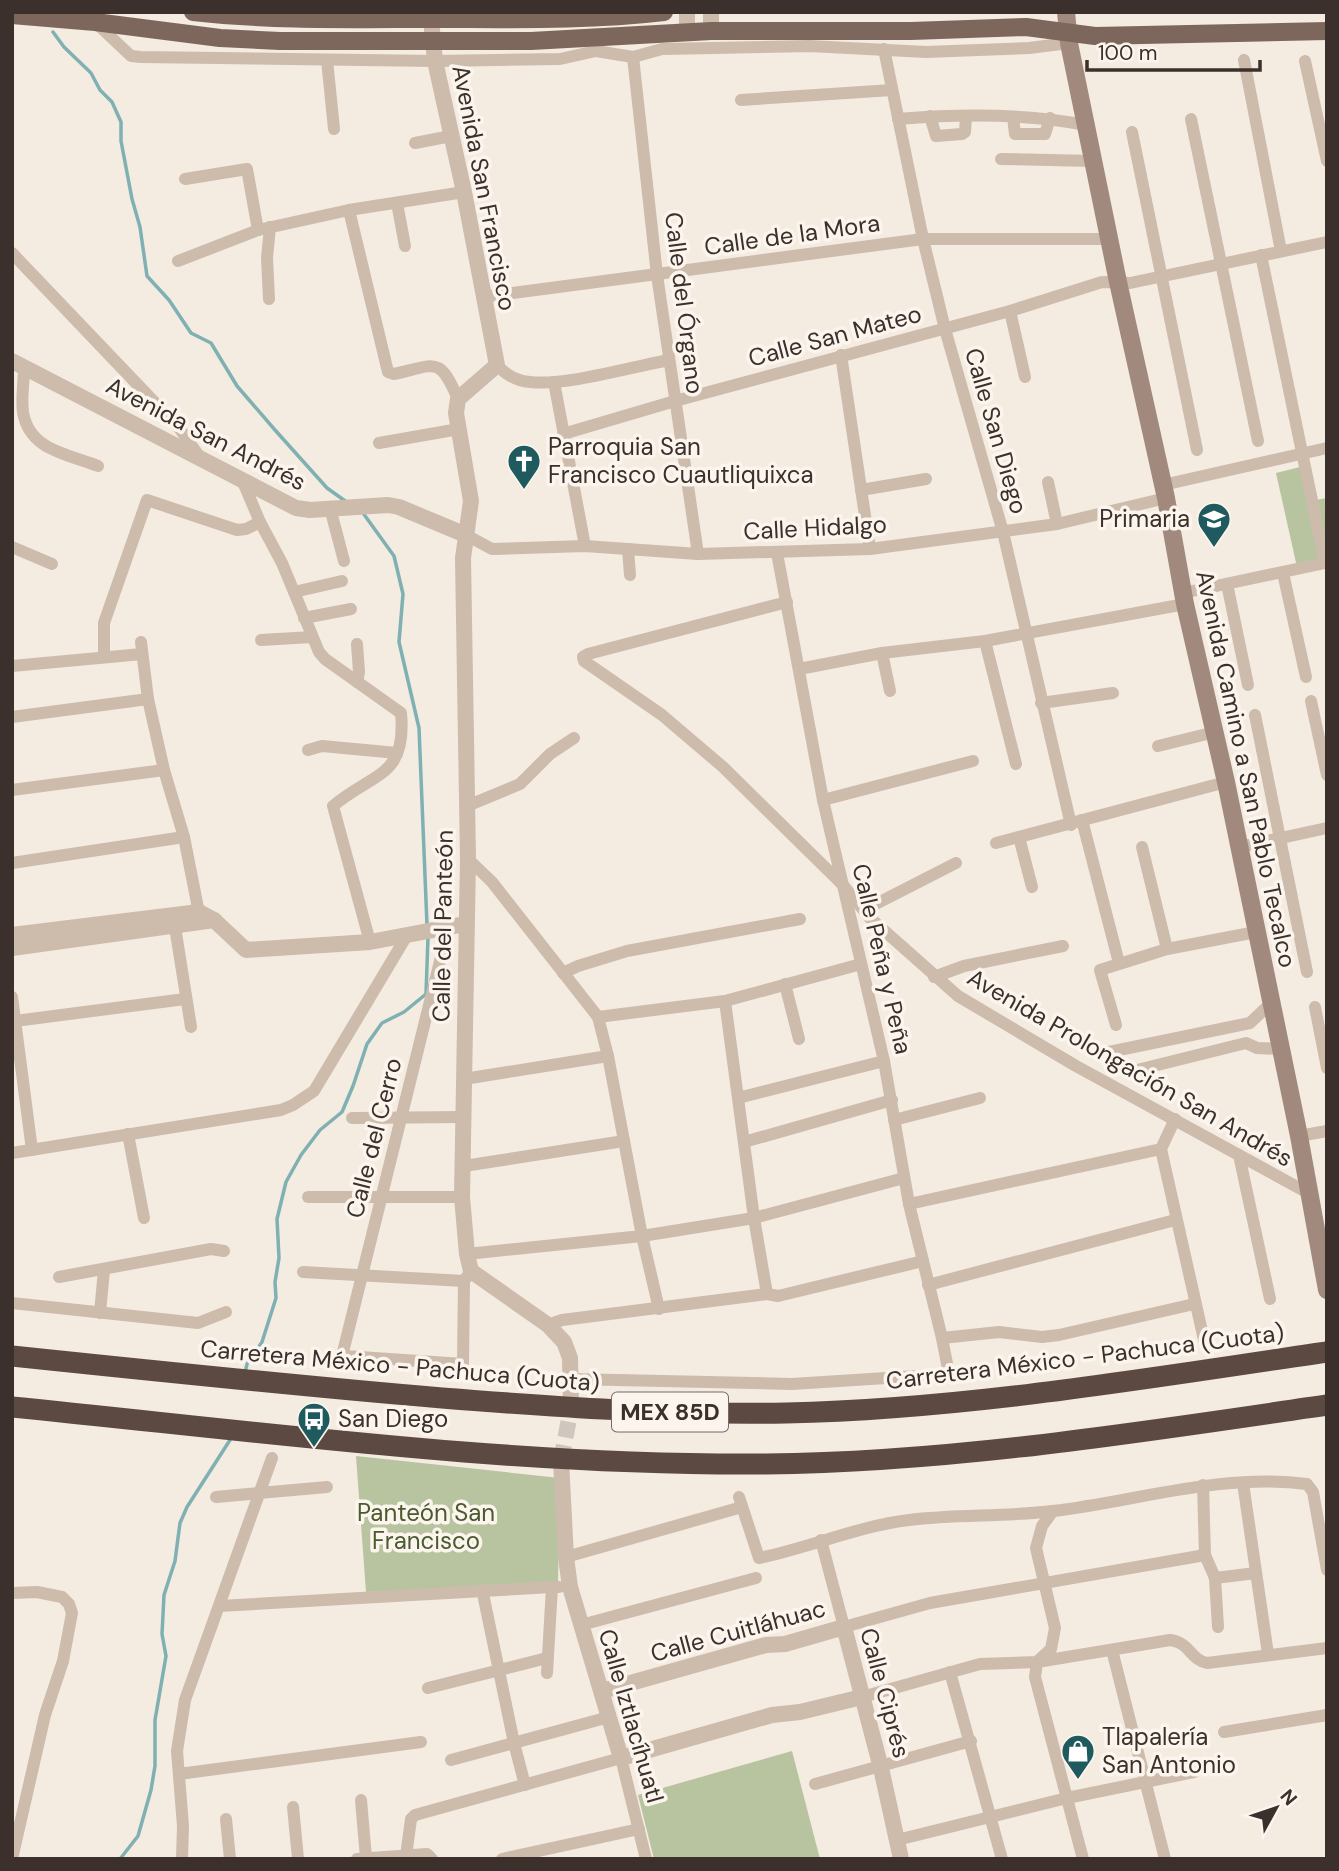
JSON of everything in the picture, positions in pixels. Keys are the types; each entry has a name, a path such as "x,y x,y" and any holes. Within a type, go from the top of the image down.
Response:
{"highway":[{"name":"Carretera México - Pachuca (Cuota)","path":"12,1356 391,1394 595,1410 708,1413 871,1410 948,1404 1079,1389 1327,1352"},
{"name":"MEX 85D","path":"12,1407 537,1458 640,1464 768,1464 873,1460 1026,1447 1327,1405"}],"main road":[{"path":"194,12 310,19 535,19 651,13"},
{"name":"Avenida Camino a San Pablo Tecalco","path":"1066,12 1109,239 1165,492 1184,598 1226,782 1299,1136 1327,1290"},
{"path":"12,15 42,16 220,38 280,41 433,40 596,44 686,40 711,30 808,39 911,31 1026,27 1069,37 1327,31"}],"street":[{"path":"86,21 131,56 436,61 560,59 596,44 633,57 686,40 687,12"},
{"name":"Avenida San Francisco","path":"431,19 436,61 497,365"},
{"path":"808,39 926,52 1029,48 1069,37"},
{"name":"Calle San Diego","path":"884,49 923,239 945,329 1003,532 1041,703 1119,963"},
{"name":"Calle del Órgano","path":"633,57 657,275 698,554"},
{"path":"327,60 334,129"},
{"path":"1244,60 1282,251"},
{"path":"1306,61 1327,162"},
{"path":"740,100 892,90"},
{"path":"930,116 936,136 965,132 966,116"},
{"path":"898,119 930,116 1013,117 1015,134 1045,134 1051,118 1086,125"},
{"path":"1191,119 1258,441"},
{"path":"1132,132 1197,450"},
{"path":"415,143 451,136"},
{"path":"1000,159 1093,161"},
{"path":"185,179 247,169 264,228 269,299"},
{"path":"178,261 264,228 349,210 464,192"},
{"path":"397,202 405,246"},
{"path":"349,210 387,372 394,374 433,366 441,368 448,374 458,399 497,365 507,375 528,382 554,382 669,360"},
{"name":"Calle de la Mora","path":"482,297 923,239 1109,239"},
{"name":"Calle San Mateo","path":"563,433 841,355 1010,312 1102,282 1130,283 1327,242"},
{"path":"12,253 180,429 201,459"},
{"path":"799,669 882,653 1026,634 1184,598 1227,584 1325,563 1261,256"},
{"path":"1010,312 1025,377"},
{"path":"841,355 870,549"},
{"path":"18,365 23,411 29,433 41,445 98,466"},
{"name":"Avenida San Andrés","path":"18,365 296,509 366,505 400,507 466,535"},
{"path":"554,382 585,546"},
{"name":"Calle del Panteón","path":"458,399 456,413 471,501 463,558 468,859 462,1197 468,1276"},
{"path":"379,443 459,429"},
{"name":"Calle Hidalgo","path":"466,535 492,549 585,546 698,554 870,549 1057,524 1327,447"},
{"path":"861,490 926,479"},
{"path":"243,482 282,563 319,652 401,713 400,743 393,764 385,773 347,793 332,806 370,942"},
{"path":"1048,482 1057,524"},
{"path":"104,657 104,623 146,500 237,530 260,522"},
{"path":"336,507 344,561"},
{"path":"12,547 52,564"},
{"path":"628,549 630,575"},
{"name":"Calle Peña y Peña","path":"571,1379 792,1384 949,1374 909,1205 884,1061 823,800 777,553"},
{"path":"1283,573 1306,677"},
{"path":"294,592 342,581"},
{"path":"1227,584 1248,685"},
{"name":"Avenida Prolongación San Andrés","path":"787,602 583,657 584,661 662,716 723,767 843,885 864,911 934,977 970,1003 1076,1066 1310,1194"},
{"path":"304,618 351,609"},
{"path":"261,640 312,636"},
{"path":"985,641 1016,764"},
{"path":"357,644 357,682"},
{"path":"12,666 104,657 142,648 149,699 164,770 210,922 246,950 370,942 465,924"},
{"path":"882,653 890,691"},
{"path":"1041,703 1113,693"},
{"path":"12,717 149,699"},
{"path":"1311,701 1327,775"},
{"path":"1255,715 1307,972"},
{"path":"1158,746 1215,732"},
{"path":"467,806 520,783 550,754 573,738"},
{"path":"308,750 322,746 397,753"},
{"path":"823,800 973,761"},
{"path":"12,790 164,770"},
{"path":"996,843 1226,782"},
{"path":"1239,847 1327,828"},
{"path":"12,863 184,837"},
{"path":"1019,837 1032,887"},
{"path":"1142,847 1167,949"},
{"path":"468,859 492,882 598,1017 659,1309"},
{"path":"864,911 956,863"},
{"path":"564,974 578,966 627,951 800,919"},
{"path":"12,948 210,922"},
{"path":"12,935 210,922"},
{"path":"175,927 191,1027"},
{"name":"Calle del Cerro","path":"433,932 442,953 380,1197 345,1356 463,1364 468,1276"},
{"path":"1116,1025 1100,972 1104,968 1167,949 1256,932"},
{"path":"12,1153 281,1110 293,1105 314,1091 406,937"},
{"path":"934,977 964,967 1063,946"},
{"path":"598,1017 725,1001 861,964"},
{"path":"785,984 799,1039"},
{"path":"12,997 32,1150"},
{"path":"15,1021 185,999"},
{"path":"725,1001 767,1294"},
{"path":"1271,1003 1250,1023 1108,1052 1105,1055 1125,1071 1131,1072 1246,1043 1257,1048 1281,1049"},
{"path":"1315,1007 1327,1068"},
{"path":"1246,1043 1250,1023"},
{"path":"464,1079 608,1056"},
{"path":"738,1098 884,1061"},
{"path":"894,1120 980,1098"},
{"path":"744,1142 892,1100"},
{"path":"352,1118 464,1116"},
{"path":"1175,1119 1161,1149 1203,1340"},
{"path":"1299,1136 1327,1131"},
{"path":"128,1134 144,1218"},
{"path":"464,1166 624,1141"},
{"path":"909,1205 1161,1149"},
{"path":"1239,1155 1270,1299"},
{"path":"467,1254 642,1236 754,1217 904,1178"},
{"path":"308,1197 462,1197"},
{"path":"928,1285 1175,1220"},
{"path":"59,1277 211,1249 225,1251"},
{"path":"548,1325 562,1320 767,1294 778,1296 923,1261"},
{"path":"100,1313 104,1269"},
{"path":"303,1272 468,1276 548,1325 564,1342 570,1358 571,1408"},
{"path":"12,1303 198,1322 226,1312"},
{"path":"942,1338 999,1332 1042,1337 1059,1335 1194,1304"},
{"path":"182,1859 183,1826 177,1751 185,1700 272,1458"},
{"name":"Calle Iztlacíhuatl","path":"561,1461 570,1587 610,1717 646,1859"},
{"path":"566,1557 741,1502 759,1558 907,1520 1053,1511 1203,1485 1289,1482 1307,1484 1313,1492 1327,1570"},
{"path":"1243,1483 1268,1654"},
{"path":"1203,1485 1205,1555 1215,1578 1218,1627"},
{"path":"216,1497 327,1487"},
{"path":"1053,1511 1042,1525 1037,1548 1055,1628 1051,1649 1037,1662 1035,1676 1083,1859"},
{"name":"Calle Ciprés","path":"821,1540 881,1768 901,1859"},
{"path":"844,1627 930,1602 1205,1555"},
{"path":"1215,1578 1256,1573"},
{"path":"581,1625 756,1578"},
{"path":"547,1673 552,1587"},
{"path":"219,1606 482,1589 570,1587"},
{"path":"482,1589 525,1785"},
{"path":"12,1593 37,1592 62,1597 69,1604 72,1613 63,1661 45,1715 12,1859"},
{"name":"Calle Cuitláhuac","path":"602,1691 766,1645 785,1644 844,1627"},
{"path":"406,1856 411,1819 415,1815 772,1715 862,1697 980,1664 1037,1662 1170,1640 1181,1642 1199,1661 1207,1663 1327,1648"},
{"path":"1112,1650 1165,1859"},
{"path":"428,1688 547,1658"},
{"path":"950,1672 1002,1859"},
{"path":"1224,1732 1327,1715"},
{"path":"451,1760 610,1717"},
{"path":"815,1784 881,1768 971,1741"},
{"path":"179,1774 421,1742"},
{"path":"897,1840 1067,1798 1194,1772"},
{"path":"361,1800 366,1858"},
{"path":"293,1807 298,1859"},
{"path":"226,1819 230,1859"},
{"path":"502,1859 639,1829"},
{"path":"356,1859 431,1857"}],"green space":[{"path":"1300,467 1321,562 1297,567 1276,473"},
{"path":"1327,498 1327,558 1316,500"},
{"name":"Panteón San Francisco","path":"356,1456 560,1478 558,1585 366,1592"},
{"path":"792,1751 820,1859 654,1859 638,1795"}],"waterway":[{"path":"53,32 64,47 91,73 100,90 112,102 121,122 121,141 140,227 147,276 169,300 191,333 211,343 237,386 275,430 327,488 348,503"},
{"path":"363,513 394,556 403,594 399,642 419,728 427,925"},
{"path":"245,1373 247,1364 262,1342 276,1298 275,1282 279,1258 277,1219 286,1182 301,1155 320,1130 342,1112 367,1044 382,1023 404,1012 426,994 428,937"},
{"path":"120,1859 138,1836 151,1790 155,1766 155,1720 166,1656 162,1634 164,1595 175,1561 180,1523 187,1507 230,1440"}],"tunnel":[{"path":"561,1461 571,1408"}],"place":[{"name":"Parroquia San Francisco Cuautliquixca","path":"524,491"},
{"name":"Primaria","path":"1214,549"},
{"name":"San Diego","path":"314,1449"},
{"name":"Tlapalería San Antonio","path":"1078,1781"}]}
